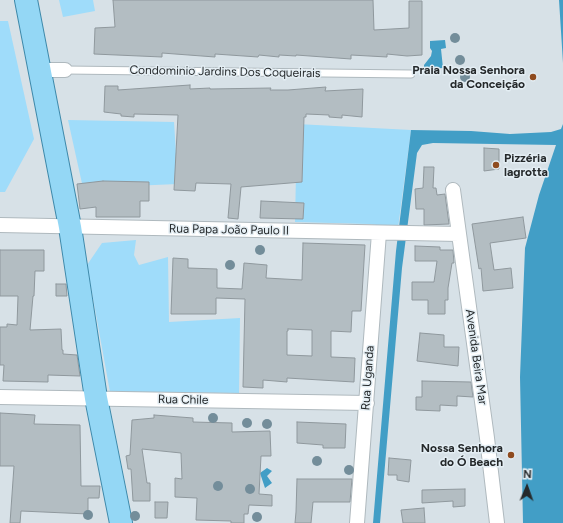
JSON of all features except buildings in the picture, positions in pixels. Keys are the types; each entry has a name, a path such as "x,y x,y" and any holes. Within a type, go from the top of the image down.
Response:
{"main road":[{"path":"26,0 70,227 96,398 121,523"}],"street":[{"name":"Condominio Jardins Dos Coqueirais","path":"40,70 65,70"},
{"name":"Avenida Beira Mar","path":"453,190 487,438 497,523"},
{"name":"Rua Papa João Paulo II","path":"0,225 459,234"},
{"name":"Rua Uganda","path":"357,523 379,233"},
{"name":"Rua Chile","path":"0,397 367,403"}],"lane":[{"name":"Condominio Jardins Dos Coqueirais","path":"65,70 411,74"}],"shaded area":[{"path":"59,0 93,0 95,11 63,17"},
{"path":"559,0 563,0 563,63"},
{"path":"0,21 8,21 34,139 5,192 0,192"},
{"path":"445,40 446,48 441,49 443,68 424,69 424,65 431,56 432,51 430,48 430,41"},
{"path":"68,120 174,122 178,184 83,188"},
{"path":"297,124 411,130 398,228 369,224 295,222"},
{"path":"563,124 563,523 523,523 520,377 525,248 539,195 556,145 433,143 422,145 417,153 402,268 380,523 373,523 396,251 411,130 471,131 510,134 551,132 561,129"},
{"path":"136,240 134,255 139,265 168,257 169,322 240,318 239,393 110,392 87,265 102,243"},
{"path":"267,468 272,471 267,476 272,483 265,488 260,473"}],"place":[{"name":"Praia Nossa Senhora da Conceição","path":"533,77"},
{"name":"Pizzéria lagrotta","path":"496,165"},
{"name":"Nossa Senhora do Ó Beach","path":"511,455"}]}
